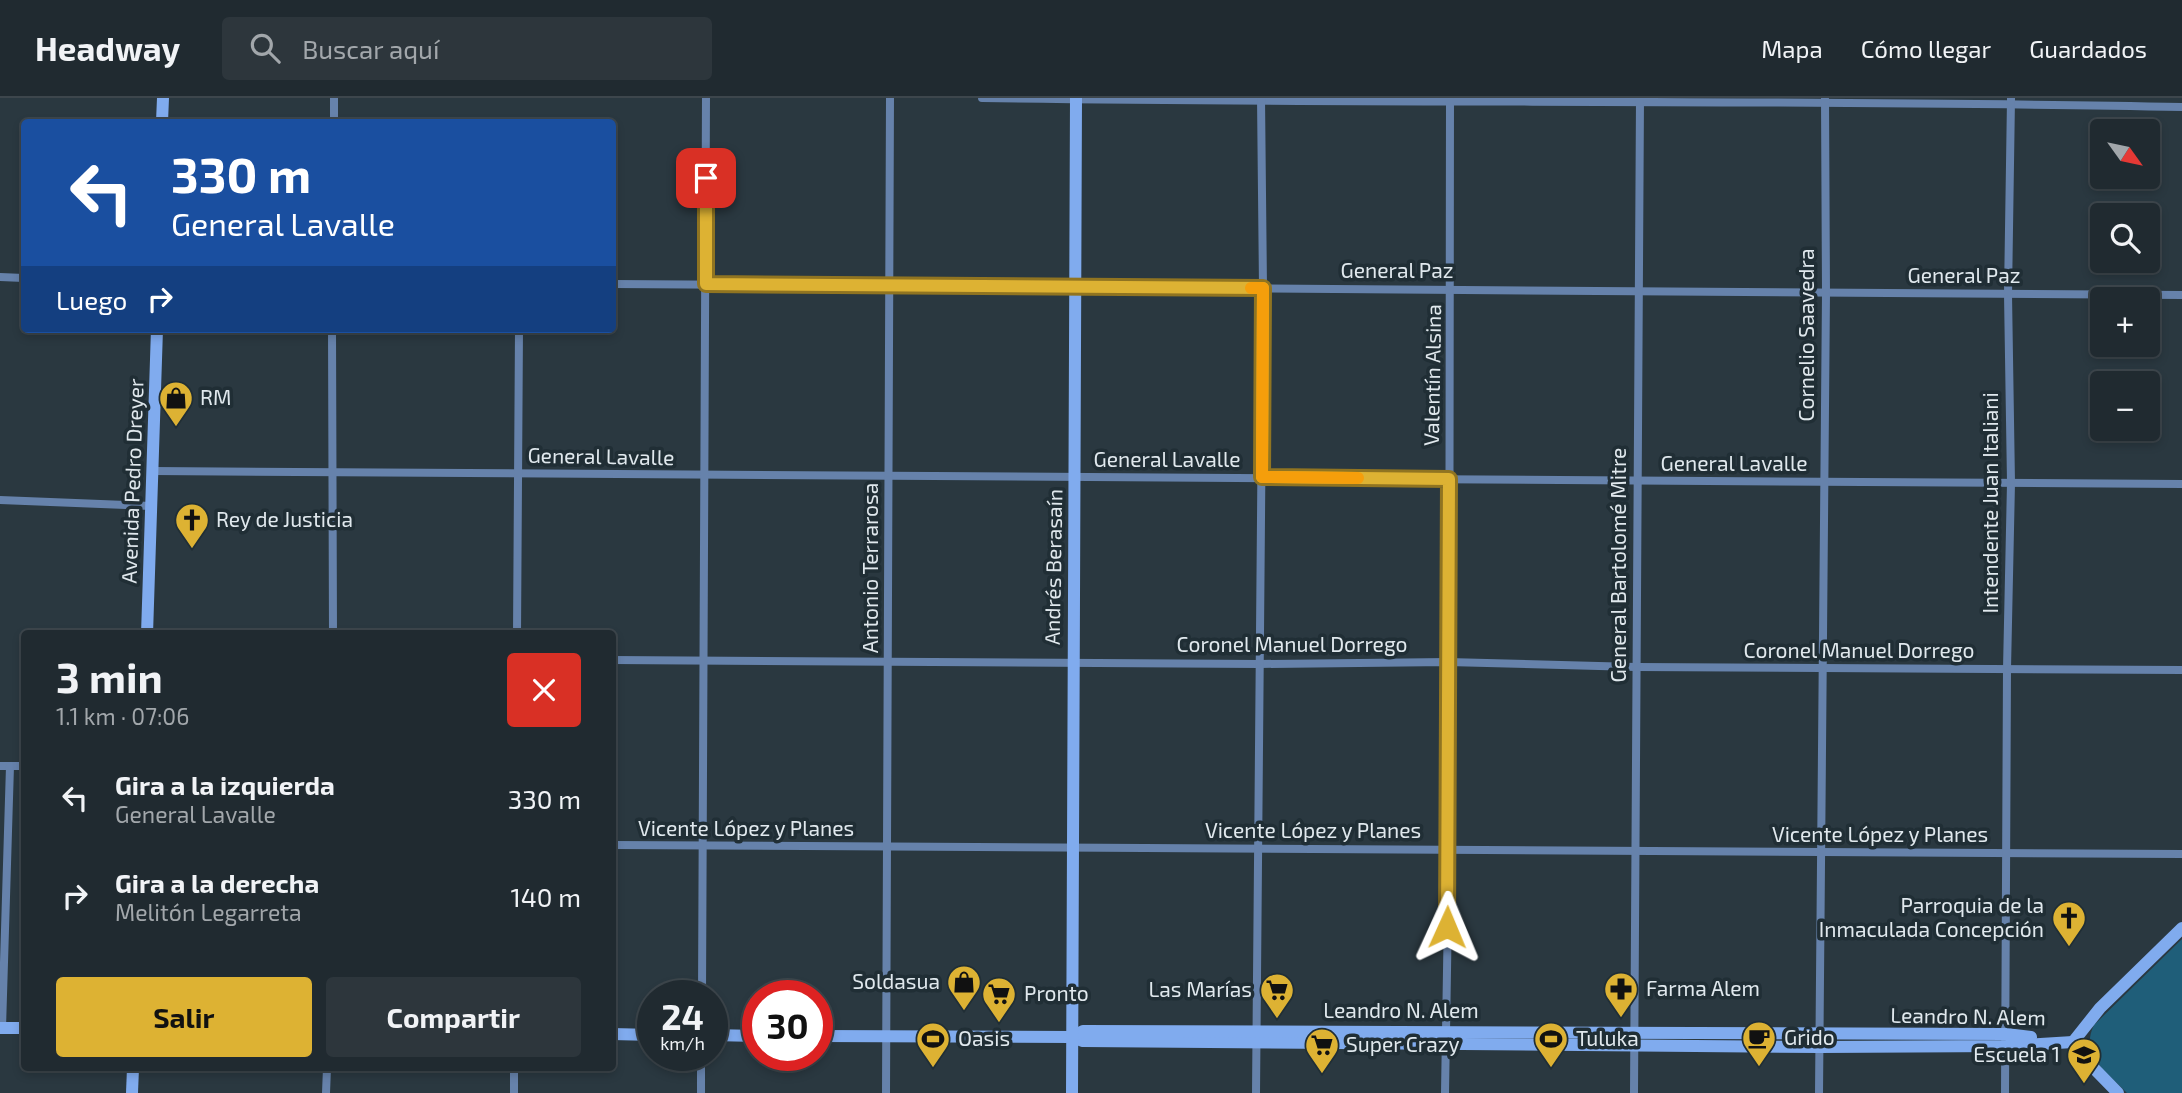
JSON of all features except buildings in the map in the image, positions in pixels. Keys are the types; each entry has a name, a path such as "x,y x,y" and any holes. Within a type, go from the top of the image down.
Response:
{"main road":[{"path":"162,119 163,98"},
{"name":"Andrés Berasaín","path":"1072,1093 1076,99"},
{"name":"Avenida Pedro Dreyer","path":"147,630 157,333"},
{"path":"2118,1093 2077,1051 2073,1042 2080,1030 2100,1009 2182,928"},
{"path":"1,1028 21,1028"},
{"name":"Leandro N. Alem","path":"833,1036 1072,1037 1083,1031 1256,1037 2073,1042"},
{"path":"616,1034 637,1035"},
{"path":"132,1093 133,1071"}],"street":[{"path":"334,98 334,119"},
{"path":"702,980 706,98"},
{"name":"Antonio Terrarosa","path":"886,1093 890,98"},
{"path":"982,98 2011,101 2182,107"},
{"path":"1256,1093 1263,288 1261,99"},
{"name":"Valentín Alsina","path":"1445,1093 1449,849 1450,99"},
{"name":"General Bartolomé Mitre","path":"1634,1093 1640,100"},
{"name":"Cornelio Saavedra","path":"1819,1093 1826,293 1825,100"},
{"name":"Intendente Juan Italiani","path":"2005,1093 2007,669 2011,483 2008,294 2011,101"},
{"path":"0,277 21,278"},
{"name":"General Paz","path":"616,284 2182,295"},
{"path":"332,333 333,630"},
{"path":"517,630 519,333"},
{"name":"General Lavalle","path":"153,471 2182,484"},
{"path":"0,500 151,506"},
{"name":"Coronel Manuel Dorrego","path":"616,660 1260,664 1448,662 1636,667 2182,670"},
{"path":"0,766 21,766"},
{"path":"1,1028 10,766"},
{"name":"Vicente López y Planes","path":"616,845 2182,854"},
{"path":"326,1093 327,1071"},
{"path":"514,1071 514,1093"},
{"path":"701,1071 701,1093"}],"shaded area":[{"path":"2182,939 2182,1093 2127,1093 2098,1063 2090,1045 2090,1036 2094,1025"}],"slow traffic":[{"path":"1251,288 1263,288 1262,477 1358,478"}],"place":[{"name":"RM","path":"176,428"},
{"name":"Rey de Justicia","path":"192,550"},
{"name":"Parroquia de la Inmaculada Concepción","path":"2069,948"},
{"name":"Soldasua","path":"964,1012"},
{"name":"Farma Alem","path":"1621,1019"},
{"name":"Las Marías","path":"1277,1020"},
{"name":"Pronto","path":"999,1024"},
{"name":"Grido","path":"1759,1068"},
{"name":"Oasis","path":"933,1069"},
{"name":"Tuluka","path":"1551,1069"},
{"name":"Super Crazy","path":"1322,1075"},
{"name":"Escuela 1","path":"2084,1085"}],"route":[{"path":"706,178 706,284 1263,288 1262,477 1449,479 1447,927"}]}
